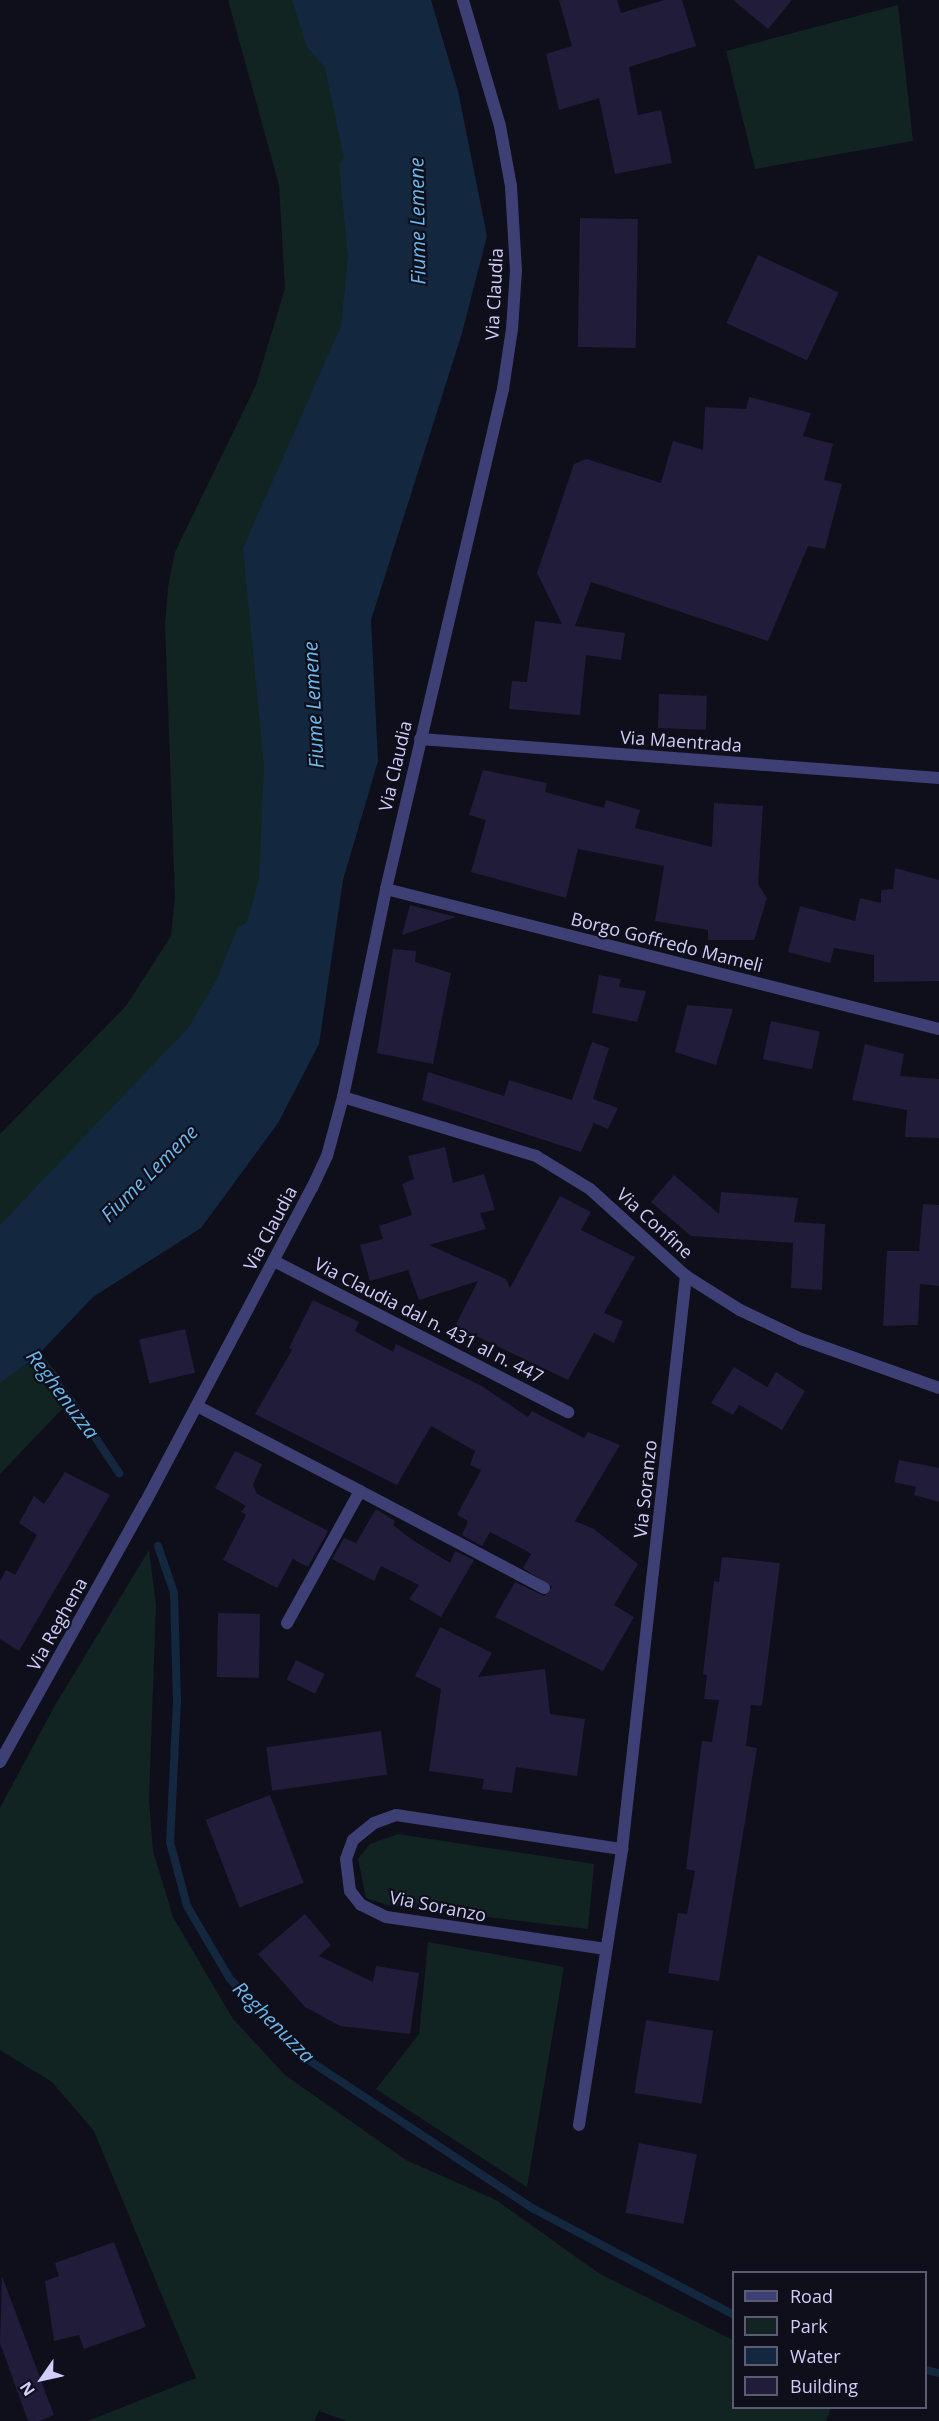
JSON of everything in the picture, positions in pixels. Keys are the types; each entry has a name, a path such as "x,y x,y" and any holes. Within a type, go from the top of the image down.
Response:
{"street":[{"name":"Via Claudia","path":"145,1503 274,1261 327,1156 343,1097 420,739 503,389 516,271 515,225 504,146 463,0"},
{"name":"Via Maentrada","path":"420,739 939,778"},
{"name":"Borgo Goffredo Mameli","path":"386,889 939,1029"},
{"name":"Via Confine","path":"343,1097 536,1156 568,1173 686,1276 740,1310 801,1339 939,1388"},
{"name":"Via Claudia dal n. 431 al n. 447","path":"274,1261 568,1412"},
{"name":"Via Soranzo","path":"579,2125 622,1849 686,1276"},
{"path":"197,1406 544,1588"},
{"path":"287,1623 360,1491"},
{"name":"Via Reghena","path":"0,1762 145,1503"},
{"name":"Via Soranzo","path":"606,1949 386,1917 361,1905 350,1891 346,1859 353,1840 374,1823 396,1815 622,1849"}],"green space":[{"path":"228,0 379,0 323,628 347,823 18,1328 58,1374 49,1384 63,1408 0,1474 0,1134 126,1006 171,936 175,896 165,625 168,587 175,552 256,385 285,288 279,185"},
{"path":"898,5 913,141 755,169 726,51"},
{"path":"149,1550 156,1605 149,1800 153,1851 173,1917 233,2019 285,2075 406,2160 496,2200 600,2274 732,2340 732,2409 831,2409 826,2421 347,2421 319,2411 314,2421 88,2421 196,2378 94,2131 52,2082 0,2050 0,1808 54,1707"},
{"path":"398,1834 594,1864 588,1929 387,1905 366,1898 358,1859 370,1844"},
{"path":"428,1942 564,1967 527,2187 376,2089 419,2034"}],"water":[{"name":"Fiume Lemene","path":"292,0 431,0 458,91 487,236 462,333 371,620 378,761 343,880 319,1044 278,1123 201,1228 93,1297 35,1358 0,1383 0,1225 189,1027 216,981 238,927 247,923 259,878 264,766 243,548 341,326 348,256 339,165 344,158 325,68 307,47"}],"building":[{"path":"559,0 617,0 621,13 664,0 682,0 696,46 629,67 638,115 661,110 672,163 615,174 599,98 559,110 546,54 572,46"},
{"path":"733,0 792,0 768,29"},
{"path":"580,218 638,219 636,348 578,347"},
{"path":"758,255 839,293 807,361 726,323"},
{"path":"749,397 811,413 803,436 833,444 824,480 842,484 825,549 808,546 768,641 591,582 575,626 625,633 621,660 586,655 580,715 509,709 512,681 527,682 535,621 562,624 537,573 574,464 587,459 661,483 673,441 703,450 705,407 746,409"},
{"path":"659,694 707,696 706,730 658,728"},
{"path":"483,770 547,783 545,792 604,808 606,800 640,810 635,828 712,847 714,803 763,806 758,884 767,898 754,940 708,940 708,930 655,921 664,866 578,849 566,898 471,872 486,820 469,815"},
{"path":"895,868 939,880 939,981 874,982 874,955 834,948 830,963 788,952 800,906 855,921 860,898 881,903 881,890 893,889"},
{"path":"410,905 456,917 402,935"},
{"path":"393,949 416,951 415,962 451,973 433,1064 377,1053"},
{"path":"599,975 621,979 619,987 646,991 637,1022 592,1013"},
{"path":"687,1005 733,1009 716,1065 675,1052"},
{"path":"771,1021 820,1031 812,1070 763,1059"},
{"path":"592,1042 609,1048 593,1099 618,1108 608,1129 594,1123 581,1152 422,1100 428,1072 504,1096 509,1080 572,1100"},
{"path":"865,1044 904,1054 900,1076 939,1079 939,1138 905,1137 907,1110 852,1100"},
{"path":"445,1147 453,1183 484,1174 495,1210 480,1213 486,1229 429,1245 506,1279 510,1288 560,1196 591,1212 581,1230 635,1257 604,1313 623,1321 614,1343 594,1333 568,1380 455,1326 478,1281 419,1300 408,1270 370,1281 360,1245 383,1239 379,1226 412,1215 402,1184 414,1179 408,1156"},
{"path":"674,1175 719,1214 721,1192 798,1198 794,1222 825,1224 822,1290 791,1288 793,1243 691,1236 651,1202"},
{"path":"923,1204 939,1205 939,1286 920,1284 918,1325 883,1326 887,1251 919,1251"},
{"path":"313,1300 359,1322 355,1331 393,1352 396,1344 480,1385 528,1417 532,1411 584,1438 588,1432 620,1445 575,1521 594,1529 638,1564 614,1605 634,1617 603,1671 495,1617 515,1582 544,1596 552,1587 523,1568 531,1554 525,1550 490,1532 482,1546 462,1535 468,1521 457,1515 481,1470 470,1465 475,1451 431,1426 397,1485 255,1414 292,1350 289,1348"},
{"path":"185,1329 195,1373 149,1383 139,1340"},
{"path":"734,1367 767,1387 776,1372 805,1391 782,1430 739,1405 733,1415 711,1403"},
{"path":"235,1451 262,1464 253,1485 257,1494 328,1531 308,1567 293,1559 277,1588 223,1560 246,1515 241,1512 246,1506 215,1488"},
{"path":"899,1460 939,1468 939,1502 914,1495 916,1487 894,1482"},
{"path":"65,1472 110,1495 19,1651 0,1639 0,1581 6,1570 15,1575 37,1535 19,1523 34,1496 44,1504"},
{"path":"376,1509 395,1521 393,1525 411,1539 450,1563 455,1551 474,1560 441,1617 409,1599 419,1585 381,1566 374,1581 332,1559 344,1538 356,1543"},
{"path":"722,1557 780,1563 762,1706 751,1705 746,1746 757,1748 719,1981 668,1973 678,1913 687,1914 695,1871 686,1869 702,1741 712,1742 719,1700 704,1699 707,1675 703,1674 714,1581 719,1582"},
{"path":"218,1613 260,1614 259,1678 217,1677"},
{"path":"440,1627 492,1653 478,1677 545,1669 550,1714 585,1719 577,1776 516,1767 512,1793 482,1789 484,1779 429,1771 441,1689 415,1676"},
{"path":"296,1660 325,1674 315,1694 286,1680"},
{"path":"381,1731 387,1775 272,1791 266,1747"},
{"path":"270,1795 304,1883 239,1907 206,1820"},
{"path":"305,1914 331,1945 319,1956 373,1982 376,1966 419,1973 410,2034 340,2026 305,2007 258,1954"},
{"path":"646,2020 713,2031 702,2104 634,2093"},
{"path":"639,2143 697,2154 683,2224 625,2213"},
{"path":"114,2242 146,2327 84,2349 79,2335 54,2341 45,2281 59,2276 55,2263"},
{"path":"2,2276 54,2415 39,2421 28,2421 0,2343"}],"waterway":[{"name":"Reghenuzza","path":"29,1350 71,1401 119,1473"},
{"name":"Reghenuzza","path":"158,1546 174,1593 177,1701 170,1842 187,1906 230,1979 304,2057 534,2209 732,2314"},
{"name":"Reghenuzza","path":"927,2370 939,2373"}]}
